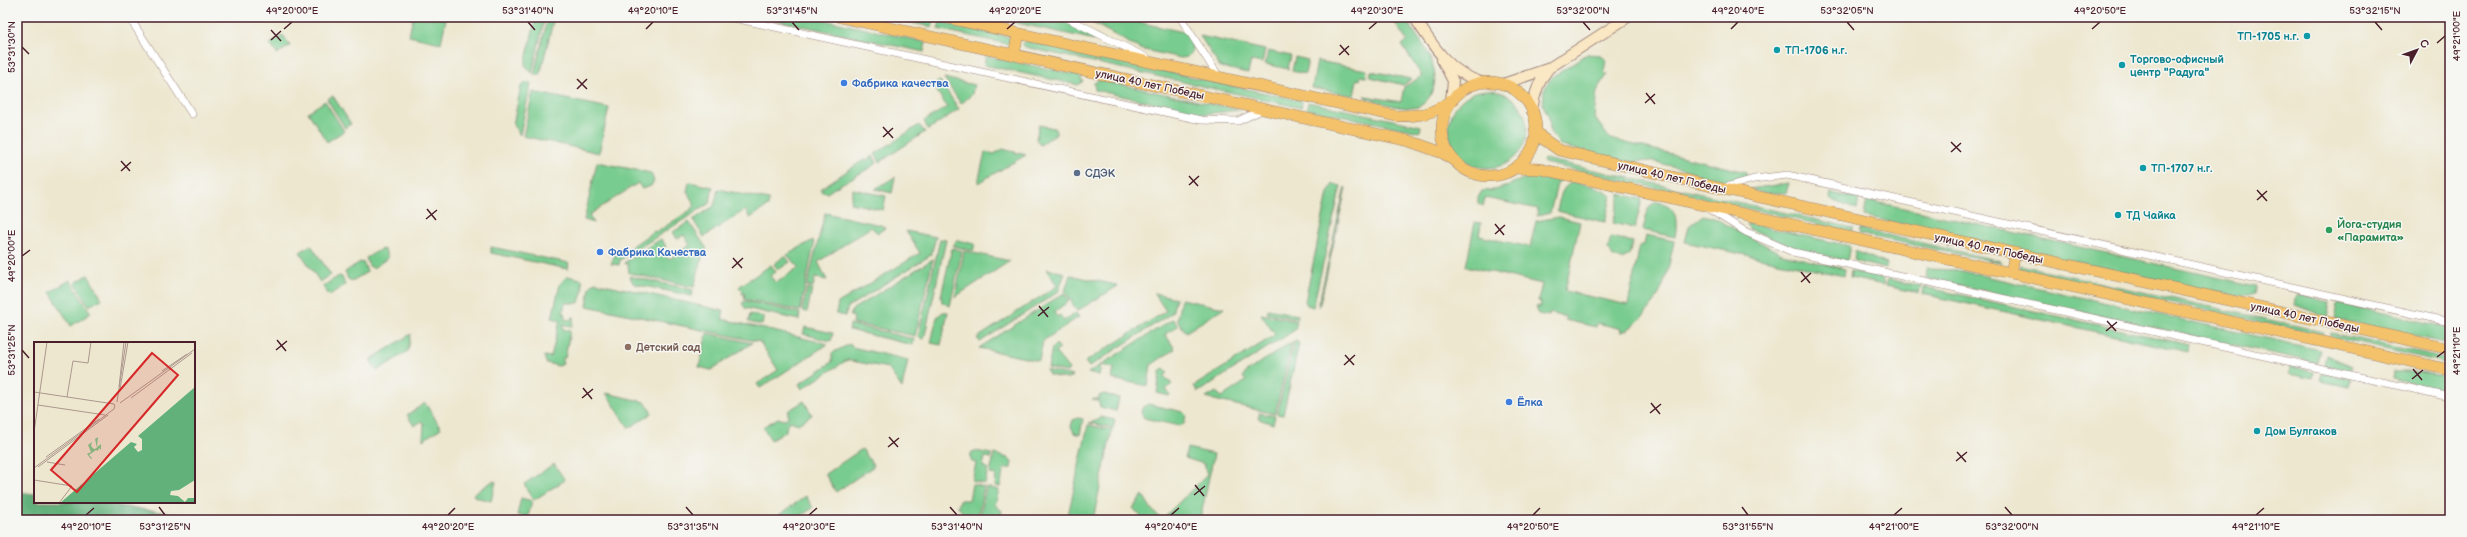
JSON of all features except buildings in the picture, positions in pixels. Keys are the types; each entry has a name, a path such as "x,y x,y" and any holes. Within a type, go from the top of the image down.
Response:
{"main road":[{"name":"улица 40 лет Победы","path":"840,17 1409,141 1443,154 1456,162"},
{"name":"улица 40 лет Победы","path":"942,17 1396,116 1426,115 1440,109 1451,100"},
{"path":"1414,17 1438,54 1453,81 1451,100"},
{"path":"1438,54 1456,70 1470,79 1481,82 1503,84 1549,68 1628,17"},
{"path":"1014,55 1018,34"},
{"path":"1481,82 1468,86 1451,100 1445,111 1441,133 1444,145 1456,162 1472,173 1485,176 1507,173 1516,168 1530,151 1535,130 1532,111 1537,88 1542,77 1549,68"},
{"path":"1503,84 1523,97 1532,111"},
{"name":"улица 40 лет Победы","path":"1535,130 1542,138 1559,150 1719,188 2450,349"},
{"name":"улица 40 лет Победы","path":"1516,168 1540,169 2450,370"},
{"path":"2011,273 2015,253"}],"street":[{"path":"129,17 192,114"},
{"path":"730,17 1202,120 1238,121 1264,109"},
{"path":"1064,17 1160,65"},
{"path":"1180,17 1219,77"},
{"path":"1719,188 1754,179 1787,175 2450,322"},
{"name":"улица 40 лет Победы","path":"1702,205 1746,232 1793,252 2450,397"}],"green space":[{"path":"413,17 446,19 441,43 409,36"},
{"path":"536,17 545,17 532,73 525,65"},
{"path":"548,17 554,17 540,75 534,74"},
{"path":"761,17 811,17 926,42 924,52"},
{"path":"886,17 918,17 933,20 932,27"},
{"path":"990,17 1047,17 1069,22 1109,43"},
{"path":"1082,17 1115,17 1188,33 1192,41 1192,52 1187,57 1181,58 1140,49"},
{"path":"1391,17 1404,17 1423,45 1433,65 1435,75 1434,86 1427,100 1418,107 1407,108 1396,106 1368,99 1365,96 1401,102 1404,87 1422,76 1402,45 1407,41"},
{"path":"940,22 1009,37 1012,41 1007,44 938,29"},
{"path":"283,35 290,46 277,54 270,44"},
{"path":"1200,36 1265,50 1262,63 1251,61 1248,73 1220,67"},
{"path":"1026,41 1302,101 1301,108 1025,47 1022,44"},
{"path":"1268,51 1291,56 1288,69 1265,64"},
{"path":"1587,54 1601,55 1606,60 1604,72 1607,75 1597,91 1594,117 1610,139 1746,172 1747,177 1725,184 1707,180 1690,171 1652,161 1628,162 1561,146 1550,132 1549,118 1543,105 1544,89 1551,78"},
{"path":"986,56 1079,75 1083,81 1078,85 984,65"},
{"path":"1295,57 1308,60 1305,74 1292,71"},
{"path":"1317,61 1367,70 1366,77 1361,76 1360,80 1357,79 1354,96 1312,88"},
{"path":"1371,71 1411,79 1404,85 1370,77"},
{"path":"944,78 974,85 972,94 961,104"},
{"path":"1099,80 1241,110 1203,114 1095,90 1094,83"},
{"path":"940,81 959,109 928,130 924,121 947,107 933,85"},
{"path":"525,83 531,83 520,135 513,125 521,86"},
{"path":"1488,90 1503,93 1515,102 1524,114 1527,129 1524,144 1515,156 1503,165 1488,168 1473,165 1461,156 1452,144 1449,129 1452,114 1461,102 1473,93"},
{"path":"533,92 609,108 599,153 523,136"},
{"path":"333,96 351,124 345,128 327,99"},
{"path":"325,101 344,131 327,142 308,112"},
{"path":"1308,102 1421,126 1420,132 1307,109"},
{"path":"919,125 925,132 880,162 875,154"},
{"path":"1039,125 1054,128 1057,133 1040,145 1036,139"},
{"path":"1003,149 1026,155 978,183 985,152 994,154"},
{"path":"873,156 877,163 871,167 827,193 825,191 823,193 820,189 865,159 867,160"},
{"path":"1545,159 1853,228 1852,232 1544,163 1543,160"},
{"path":"597,162 651,173 654,181 651,186 642,189 638,183 589,215 594,223 584,220"},
{"path":"1535,176 1561,180 1557,184 1550,213 1537,216 1538,209 1485,198 1483,206 1478,203 1478,197 1482,191 1498,189"},
{"path":"895,177 892,193 875,189"},
{"path":"689,182 713,187 710,203 620,260 619,265 611,264 615,254 620,255 654,231 657,232 692,209 695,205 687,192"},
{"path":"1573,182 1599,188 1608,193 1611,197 1605,222 1557,211 1563,190"},
{"path":"1789,183 1786,193 1762,193 1750,189"},
{"path":"1333,184 1341,186 1313,307 1307,305 1305,301 1328,193"},
{"path":"1345,187 1320,304 1318,307"},
{"path":"718,189 769,200 768,206 750,218 745,210 704,237 693,220 714,206"},
{"path":"853,189 886,196 883,210 850,203"},
{"path":"1831,193 1859,199 1857,210 1830,199"},
{"path":"1620,194 1642,199 1635,228 1613,223"},
{"path":"1867,200 2256,286 2254,295 2230,295 1864,216"},
{"path":"1655,202 1662,203 1672,209 1676,219 1675,237 1643,230 1648,209"},
{"path":"825,213 881,225 885,228 878,233 871,227 818,262 827,280 815,278 813,287 807,286"},
{"path":"1703,215 1714,218 1782,254 1845,269 1844,276 1685,242 1689,226"},
{"path":"1559,217 1580,222 1565,291 1628,305 1640,245 1644,245 1646,235 1674,241 1665,280 1655,301 1648,311 1626,331 1621,332 1622,329 1597,323 1596,327 1565,320 1566,317 1549,313 1549,316 1538,314 1536,310 1537,306 1540,307 1541,302 1538,301 1542,284 1466,266 1475,222 1481,223 1479,236 1530,247 1536,221"},
{"path":"689,222 707,249 704,251 694,287 629,273 628,264 624,263 661,239 666,246 662,249 669,259 690,245 684,235 677,239 673,232"},
{"path":"1747,223 1850,246 1847,261 1794,248 1750,229 1747,226"},
{"path":"1860,229 2001,261 2002,263 1859,234"},
{"path":"906,231 936,237 931,255 848,307 845,316 836,314 838,303 920,253"},
{"path":"1611,237 1633,242 1629,255 1622,259 1613,257 1608,249"},
{"path":"940,239 946,240 924,339 918,337"},
{"path":"813,240 814,245 800,311 744,299 745,294 742,294 743,290 739,289 740,286 771,265 776,272 770,276 776,283 799,267 787,255"},
{"path":"957,240 975,244 973,251 953,246"},
{"path":"311,245 331,275 320,282 300,252"},
{"path":"491,247 569,263 568,269 491,253"},
{"path":"952,248 962,251 950,306 942,302 941,296"},
{"path":"381,249 385,250 388,258 373,268 369,266 366,258"},
{"path":"964,251 1010,261 955,297"},
{"path":"1855,251 1887,264 1886,269 1854,261"},
{"path":"785,256 790,262 778,270 774,264"},
{"path":"933,259 915,336 853,323 854,317 850,316 853,309"},
{"path":"360,262 364,263 367,272 352,281 348,279 345,272"},
{"path":"2020,265 2324,332 2323,336 2019,269"},
{"path":"1047,269 1065,273 1058,292 980,342 977,338 1057,286"},
{"path":"1927,269 1957,270 2320,350 2317,363 1926,278"},
{"path":"1851,271 1884,278 1883,285 1850,278"},
{"path":"88,275 102,299 89,306 75,283"},
{"path":"1070,275 1118,286 1077,311 1065,291"},
{"path":"339,276 342,277 345,285 330,295 327,294 323,286"},
{"path":"567,276 582,279 583,289 579,303 565,303 563,313 565,314 564,319 570,320 574,316 572,327 563,324 563,329 570,331 565,358 563,358 562,361 563,364 559,366 546,363 544,356 551,357 560,320 552,318 560,284"},
{"path":"629,276 693,290 692,296 634,284"},
{"path":"1888,279 1921,286 1919,293 1886,286"},
{"path":"70,280 91,313 71,326 50,292"},
{"path":"595,282 724,311 722,319 828,344 760,388 757,384 778,370 760,342 587,306 590,287"},
{"path":"1924,287 2190,345 2188,352 1923,294"},
{"path":"807,288 812,289 807,312 802,311"},
{"path":"1064,293 1069,301 1054,312 1057,317 1060,315 1064,321 1076,313 1079,317 1043,341 1039,361 979,348"},
{"path":"1154,293 1176,298 1172,313 1089,367 1085,362 1166,311"},
{"path":"2297,295 2330,302 2327,317 2295,305"},
{"path":"1181,299 1224,308 1186,332 1177,320"},
{"path":"746,301 800,313 799,320 745,308 742,303"},
{"path":"2338,303 2450,328 2450,344 2335,319"},
{"path":"1268,309 1298,315 1297,319 1267,313"},
{"path":"943,312 948,312 941,345 931,343 937,317"},
{"path":"750,314 764,317 762,325 748,322"},
{"path":"1261,314 1297,321 1295,330 1198,392 1194,386 1275,335"},
{"path":"1173,319 1178,326 1165,334 1175,349 1151,365 1148,386 1112,379 1114,368 1101,365 1099,376 1088,373"},
{"path":"850,324 914,339 913,345 849,330"},
{"path":"805,327 833,333 831,341 803,334"},
{"path":"707,333 752,343 711,370 699,367"},
{"path":"2331,333 2450,359 2450,364 2331,337"},
{"path":"411,334 408,351 377,371 370,360"},
{"path":"1297,341 1299,344 1283,415 1277,414 1294,342"},
{"path":"1292,342 1275,414 1206,398 1216,392 1222,397 1246,381 1243,377 1246,372"},
{"path":"850,344 852,347 908,360 902,388 888,368 847,360 802,389 799,384 832,362 832,353"},
{"path":"1056,344 1060,349 1055,352 1069,369 1067,372 1048,368 1052,348"},
{"path":"2326,355 2352,366 2351,371 2324,365"},
{"path":"2290,366 2314,372 2313,379 2289,374"},
{"path":"1163,368 1168,373 1164,376 1172,384 1166,389 1170,395 1169,396 1157,393 1160,372"},
{"path":"1046,370 1073,376 1067,379 1049,375"},
{"path":"2393,372 2421,372 2450,378 2450,392 2392,379"},
{"path":"2323,373 2351,379 2349,387 2321,381"},
{"path":"606,393 645,402 652,413 629,428"},
{"path":"1104,394 1119,398 1116,411 1100,407 1098,401 1092,399 1099,399 1099,396"},
{"path":"804,401 812,415 798,424 790,421 787,424 786,431 771,440 763,427 778,418 784,420 788,417 788,411"},
{"path":"425,403 441,428 423,440 424,424 422,421 414,426 407,415"},
{"path":"1148,404 1183,412 1186,415 1184,424 1179,426 1144,418 1141,413 1142,408"},
{"path":"1259,413 1275,416 1273,424 1259,419"},
{"path":"1101,417 1115,420 1113,428 1089,423 1100,419"},
{"path":"1078,418 1083,419 1080,435 1074,433 1071,426 1073,420"},
{"path":"1088,425 1112,430 1093,520 1067,520"},
{"path":"1187,448 1214,454 1200,520 1144,520 1133,508 1143,495 1152,510 1162,519 1207,475 1204,464 1185,458"},
{"path":"862,449 874,466 836,492 825,474"},
{"path":"975,451 991,454 991,458 985,457 983,467 988,468 985,484 972,481 976,463 972,462 970,457 972,452"},
{"path":"994,454 1008,458 1012,462 1011,468 1004,469 1000,487 995,486 996,475 990,474"},
{"path":"554,464 565,480 534,500 524,484"},
{"path":"493,481 496,482 491,501 475,497 473,494"},
{"path":"972,484 984,487 978,516 962,512 958,506 960,500 969,500"},
{"path":"986,487 999,490 995,505 1002,511 1001,515 995,519 980,516"},
{"path":"17,492 34,494 34,503 99,503 216,520 17,520"},
{"path":"806,496 813,508 794,520 772,520"},
{"path":"521,498 532,501 528,517 517,515"}],"place":[{"name":"ТП-1705 н.г.","path":"2307,36"},
{"name":"ТП-1706 н.г.","path":"1777,50"},
{"name":"Торгово-офисный центр \"Радуга\"","path":"2122,65"},
{"name":"Фабрика качества","path":"844,83"},
{"name":"ТП-1707 н.г.","path":"2143,168"},
{"name":"СДЭК","path":"1077,173"},
{"name":"ТД Чайка","path":"2118,215"},
{"name":"Йога-студия «Парамита»","path":"2329,230"},
{"name":"Фабрика Качества","path":"600,252"},
{"name":"Детский сад","path":"628,347"},
{"name":"Ёлка","path":"1509,402"},
{"name":"Дом Булгаков","path":"2257,431"}]}
